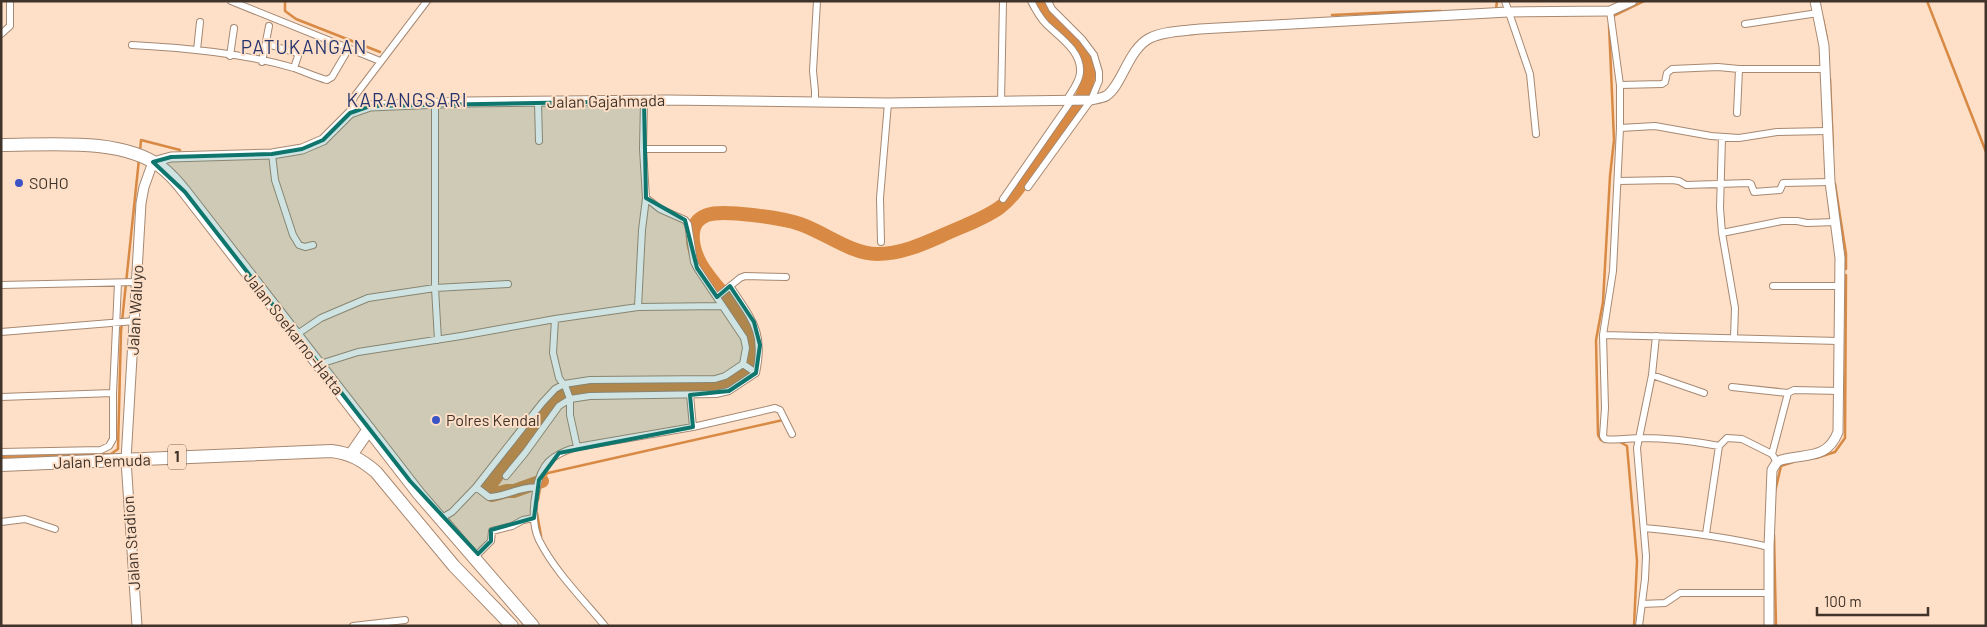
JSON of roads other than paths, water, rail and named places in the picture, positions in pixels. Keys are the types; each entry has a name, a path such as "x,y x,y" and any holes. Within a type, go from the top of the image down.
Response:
{"highway":[{"name":"Jalan Soekarno-Hatta","path":"1,144 97,146 133,153 150,160 167,172 185,192 320,364 410,482 472,550 533,626"},
{"path":"351,455 369,429"},
{"name":"Jalan Pemuda","path":"1,465 331,451 351,455"},
{"name":"1","path":"351,455 376,472 454,566 508,622"}],"street":[{"path":"1,34 10,26 10,1"},
{"path":"231,1 380,61"},
{"path":"350,113 354,98 427,1"},
{"path":"815,96 813,71 817,1"},
{"path":"1001,95 1003,1"},
{"path":"1003,199 1071,101 1080,73 1079,64 1069,45 1046,24 1031,1"},
{"path":"1028,187 1092,95 1100,72 1094,55 1082,38 1052,8 1048,1"},
{"path":"1505,1 1530,74 1536,134"},
{"path":"1092,95 1105,96 1112,89 1140,45 1150,38 1161,35 1200,29 1508,12 1611,15 1632,1"},
{"path":"1706,534 1719,446 1727,438 1742,439 1774,458 1821,452 1831,446 1838,432 1840,391 1840,258 1830,182 1825,69 1815,1"},
{"path":"1745,24 1818,13"},
{"path":"1611,15 1620,84 1620,128 1613,271 1603,335 1605,408 1603,436 1605,439 1613,440 1639,438 1695,442 1719,446"},
{"path":"197,50 200,22"},
{"path":"262,62 269,26"},
{"path":"230,56 234,28"},
{"path":"267,44 298,53 294,68"},
{"path":"132,45 197,50 294,68 327,80 332,77 349,48"},
{"path":"1620,84 1662,84 1665,82 1666,73 1672,69 1718,67 1739,69 1825,69"},
{"path":"1737,113 1739,69"},
{"name":"Jalan Gajahmada","path":"150,160 180,156 272,154 302,149 323,140 350,113 370,106 538,102 644,106 815,96 888,103 1001,95 1071,101 1092,95"},
{"path":"538,102 539,141"},
{"path":"434,103 435,288 438,340"},
{"path":"881,242 880,198 888,103"},
{"path":"638,307 642,230 646,198 643,149 644,106"},
{"path":"1620,128 1655,126 1739,138 1777,132 1827,132"},
{"path":"1722,137 1720,184 1722,234 1735,308 1734,337"},
{"path":"643,149 723,149"},
{"path":"272,154 275,180 293,235 299,245 305,247 313,245"},
{"name":"Jalan Waluyo","path":"126,460 134,282 141,203 150,160"},
{"path":"1618,181 1672,180 1686,185 1749,183 1754,192 1780,190 1783,183 1830,182"},
{"path":"646,198 660,209 686,220 694,262 744,338 746,348 744,364"},
{"path":"1722,234 1782,221 1796,221 1807,224 1836,222"},
{"path":"718,296 728,287 746,276 786,277"},
{"path":"1,285 134,282"},
{"path":"1,452 105,449 112,444 113,393 120,283"},
{"path":"296,335 321,318 368,298 435,288 508,284"},
{"path":"1773,286 1839,286"},
{"path":"506,476 559,406 569,398 716,394 729,391 755,372 760,345 758,333 754,322 728,287"},
{"path":"320,364 358,352 638,307 722,306"},
{"path":"555,319 553,353 559,378 565,386 569,398 570,415 577,447"},
{"path":"1,332 132,321"},
{"path":"1603,335 1839,341"},
{"path":"1639,626 1646,556 1637,448 1652,375 1656,336"},
{"path":"744,364 755,372"},
{"path":"447,521 452,512 478,488 542,403 555,389 590,380 715,379 725,376 744,364"},
{"path":"1652,375 1704,392"},
{"path":"1732,387 1788,393 1794,390 1840,391"},
{"path":"1,397 113,393"},
{"path":"1770,626 1769,547 1771,478 1788,393"},
{"path":"690,395 693,427"},
{"path":"605,626 556,567 539,540 534,518 537,484 550,459 558,453 577,447 693,427 775,408 780,410 792,434"},
{"name":"Jalan Stadion","path":"126,460 134,625"},
{"path":"478,488 489,497 513,493 537,484"},
{"path":"472,550 491,541 492,531 534,518"},
{"path":"1,522 25,519 55,529"},
{"path":"1644,528 1735,538 1769,547"},
{"path":"1642,604 1665,603 1680,594 1769,593"},
{"path":"353,626 405,620"}],"waterway":[{"path":"285,1 285,11 296,19 380,52"},
{"path":"542,481 514,491 492,495 486,490 553,402 568,392 587,389 686,389 726,382 741,376 752,366 751,349 744,322 704,269 693,245 693,232 696,223 707,215 726,213 780,219 800,224 857,250 867,253 886,254 926,243 978,220 1004,204 1077,106 1086,86 1089,71 1085,58 1048,15 1040,1"},
{"path":"1496,9 1497,1"},
{"path":"1613,16 1644,1"},
{"path":"1927,1 1986,152"},
{"path":"1332,15 1441,11"},
{"path":"1823,19 1827,39"},
{"path":"1605,442 1598,435 1596,340 1603,302 1610,176 1614,140 1609,25"},
{"path":"1830,79 1833,148"},
{"path":"140,151 141,140 180,150"},
{"path":"1,457 111,454 118,449 121,331 139,159"},
{"path":"1835,184 1846,254 1846,269"},
{"path":"1816,458 1835,452 1845,438 1846,275"},
{"path":"538,500 542,481 548,473 783,420"},
{"path":"1620,442 1627,446 1637,561 1634,626"},
{"path":"1775,492 1781,466 1793,462"},
{"path":"537,513 541,536"},
{"path":"1774,535 1776,626"}],"place":[{"name":"SOHO","path":"19,183"},
{"name":"Polres Kendal","path":"436,420"}],"district":[{"name":"PATUKANGAN","path":"304,47"},
{"name":"KARANGSARI","path":"407,100"}]}
